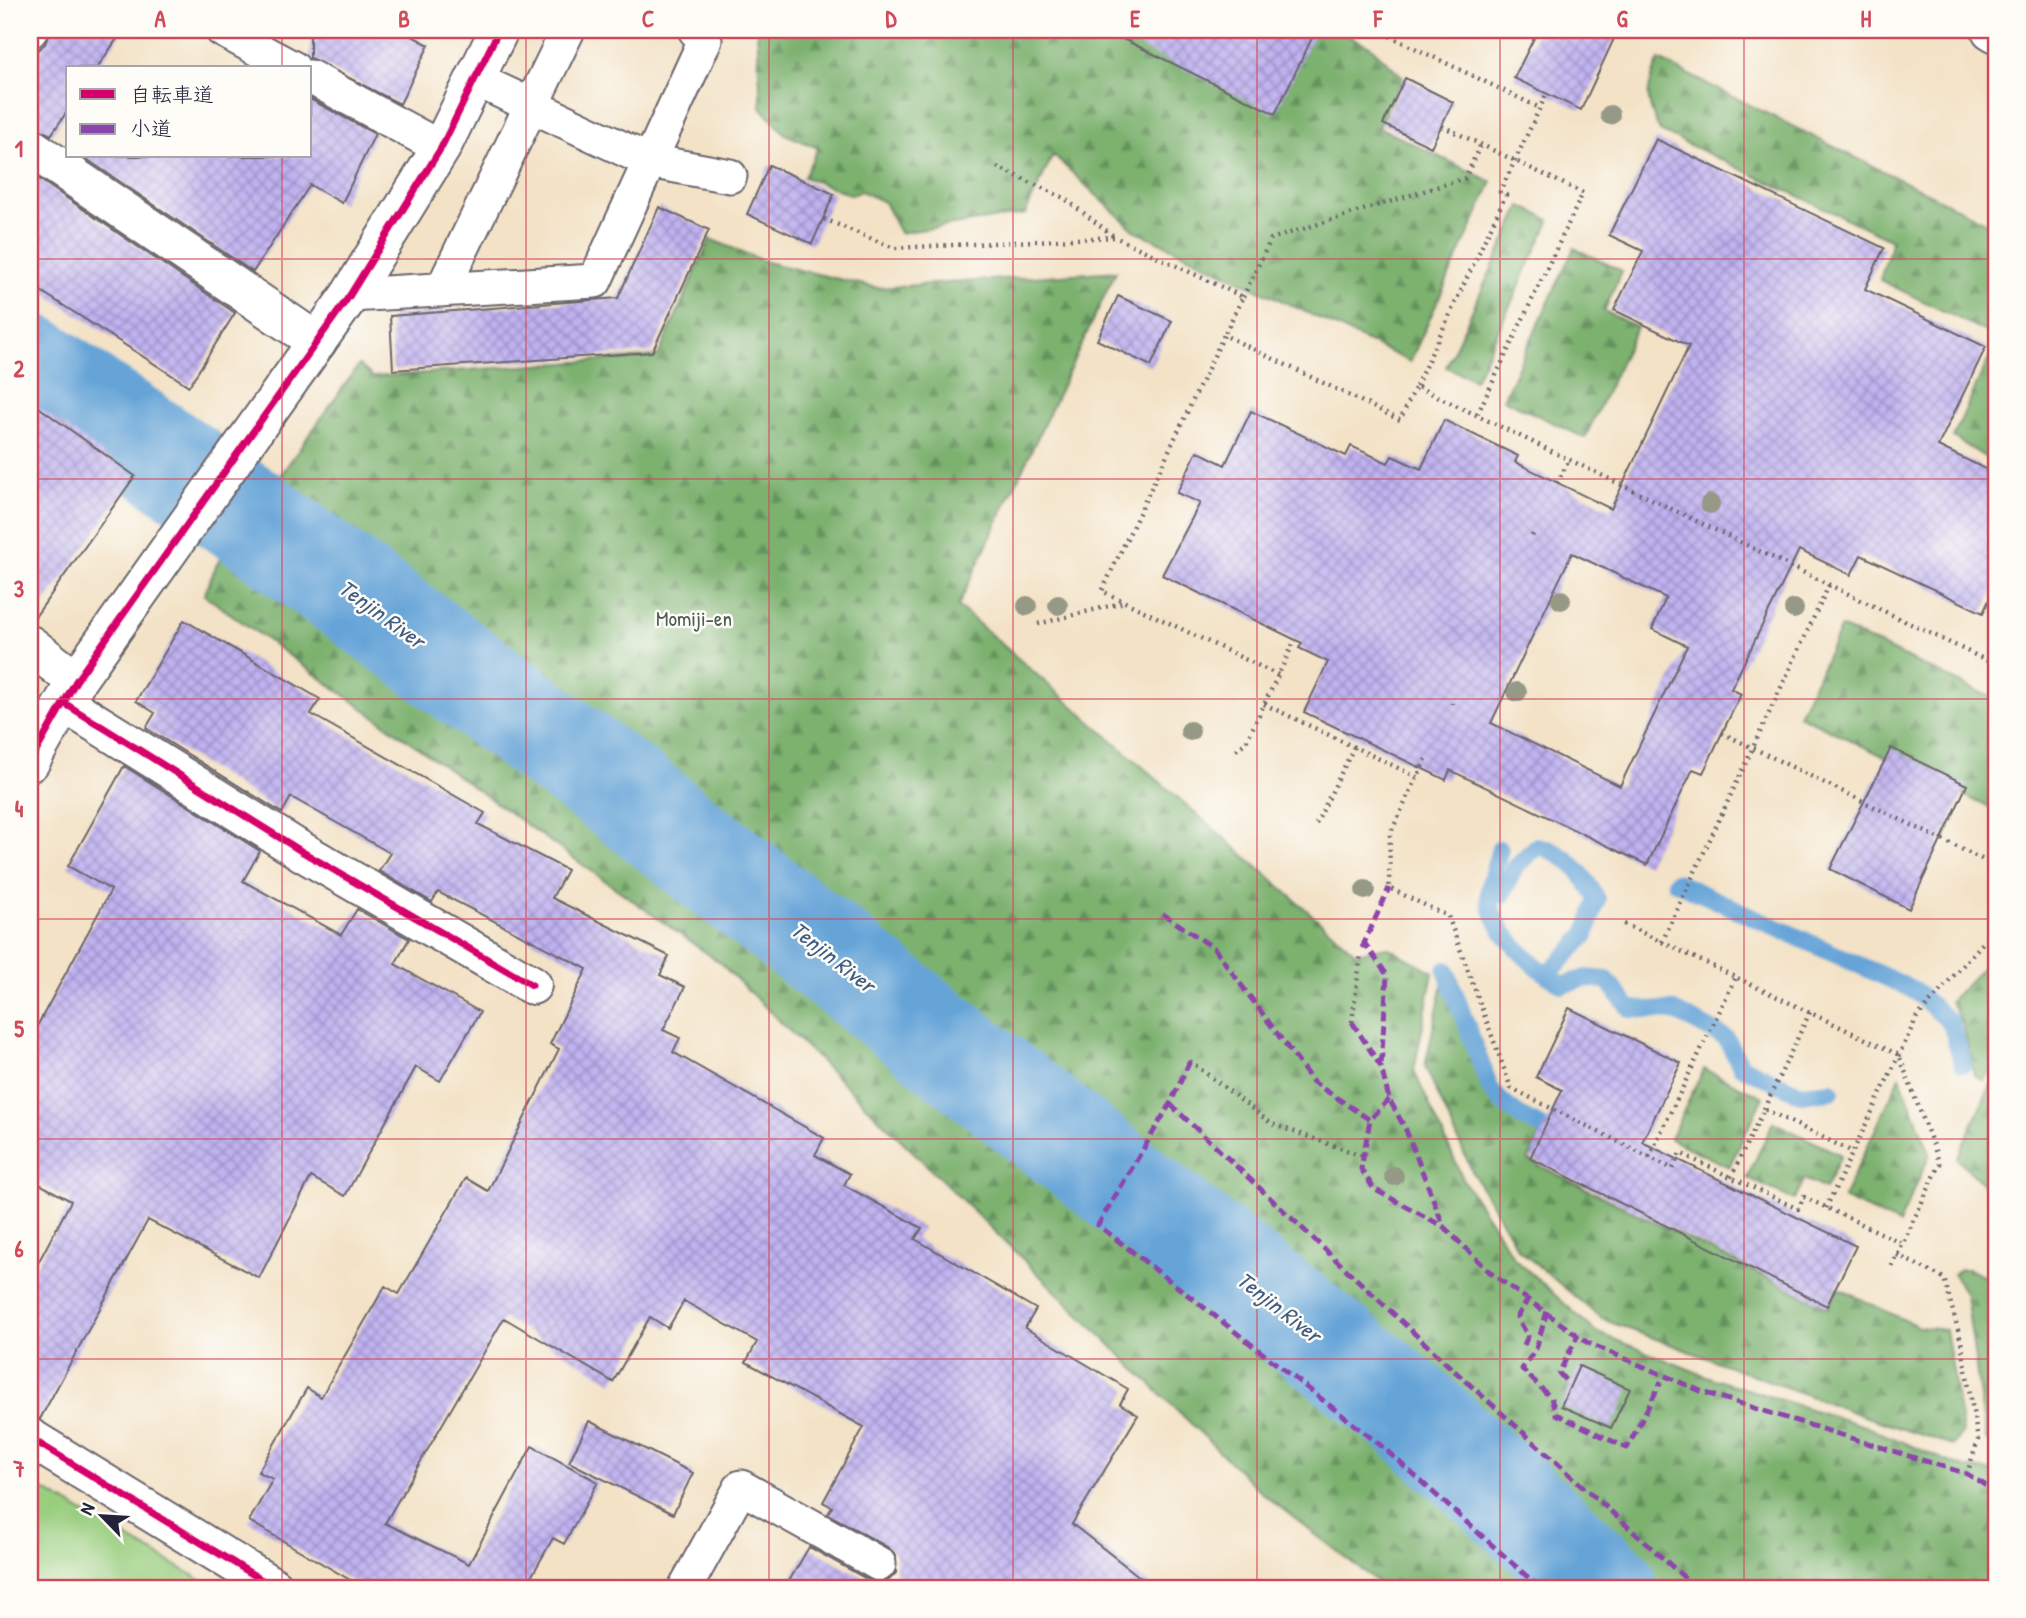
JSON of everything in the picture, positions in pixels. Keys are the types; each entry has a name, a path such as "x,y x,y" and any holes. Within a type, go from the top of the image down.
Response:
{"street":[{"path":"1991,30 1996,33"},
{"path":"30,762 70,692 349,295 441,148 495,31"},
{"path":"30,147 317,342"},
{"path":"30,645 70,692 301,851 532,985"},
{"path":"30,1438 275,1588"}],"lane":[{"path":"222,30 289,66"},
{"path":"442,290 568,30"},
{"path":"349,295 595,281 705,40 695,30"},
{"path":"312,78 441,148"},
{"path":"475,79 649,161 730,176"},
{"path":"685,1588 741,1487 879,1564"}],"path":[{"path":"1377,30 1540,108"},
{"path":"1224,335 1401,420 1506,195 1500,192 1547,93"},
{"path":"1442,126 1583,193 1477,415"},
{"path":"1278,674 1102,591 1271,239 1465,178 1481,144"},
{"path":"997,167 1064,198 1115,237 1243,297"},
{"path":"824,219 894,248 1115,237"},
{"path":"1416,386 1996,665"},
{"path":"1557,483 1569,460"},
{"path":"1661,942 1829,585"},
{"path":"1038,625 1126,602"},
{"path":"1236,750 1246,741 1295,640"},
{"path":"1264,704 1417,777"},
{"path":"1722,733 1996,866"},
{"path":"1317,824 1354,747"},
{"path":"1426,758 1390,834 1389,888 1448,916 1505,1079 1519,1095 1673,1169 1680,1153 1798,1209 1804,1197 1902,1243"},
{"path":"1624,924 1899,1055 1940,1164 1891,1268"},
{"path":"1826,1208 1917,1017 1996,928"},
{"path":"1352,1022 1361,953"},
{"path":"1649,1157 1736,977"},
{"path":"1731,1177 1810,1012"},
{"path":"1190,1061 1272,1124 1363,1156"},
{"path":"1764,1109 1853,1152"},
{"path":"1897,1255 1944,1278 1961,1341 1978,1440 1967,1474"}],"green space":[{"path":"757,30 1337,30 1370,46 1403,77 1378,127 1492,182 1410,362 1134,230 1053,155 1025,214 900,233 884,202 861,191 852,195 804,177 818,148 785,134 761,107"},
{"path":"1659,60 1996,227 1996,337 1880,280 1892,240 1660,131 1649,103 1649,88"},
{"path":"1521,206 1550,220 1475,380 1446,367"},
{"name":"Momiji-en","path":"710,239 766,262 877,288 1116,271 958,606 1356,953 1387,947 1433,972 1414,1071 1464,1181 1515,1259 1596,1332 1711,1378 1864,1426 1964,1468 1996,1472 1996,1588 1385,1588 1263,1494 719,962 204,595 216,566 359,365 373,377 658,356"},
{"path":"1574,248 1622,271 1604,311 1637,327 1585,438 1503,399"},
{"path":"1996,343 1996,464 1953,437"},
{"path":"1841,627 1996,700 1996,811 1799,715"},
{"path":"1996,954 1996,1058 1984,1081 1974,1075 1963,1025 1950,1001"},
{"path":"1445,974 1485,1090 1508,1116 1542,1131 1528,1160 1828,1308 1838,1288 1919,1327 1946,1330 1963,1432 1953,1445 1869,1418 1602,1319 1518,1249 1473,1173 1425,1066"},
{"path":"1704,1069 1763,1097 1729,1167 1670,1139"},
{"path":"1900,1077 1930,1154 1899,1224 1843,1198"},
{"path":"1991,1084 1996,1086 1996,1197 1957,1158"},
{"path":"1773,1122 1841,1155 1825,1189 1804,1179 1794,1200 1747,1178"},
{"path":"1960,1269 1968,1269 1996,1282 1996,1457 1993,1445 1986,1440 1966,1295 1954,1274"},
{"path":"30,1482 215,1588 30,1588"}],"building":[{"path":"50,30 123,30 98,66 66,66 66,113 51,135 30,125 30,56 45,44"},
{"path":"310,30 401,30 429,45 400,104 310,58"},
{"path":"1105,30 1316,30 1275,114"},
{"path":"1538,30 1618,30 1581,110 1514,78"},
{"path":"1405,78 1453,102 1431,147 1383,124"},
{"path":"312,100 375,134 342,203 310,185 253,272 85,158 312,158"},
{"path":"1656,139 1884,248 1865,289 1986,347 1938,446 1996,474 1996,585 1983,613 1861,555 1851,575 1799,550 1731,689 1741,694 1703,773 1693,769 1647,865 1450,770 1446,780 1304,712 1328,662 1299,648 1302,643 1162,575 1200,503 1177,493 1197,451 1225,465 1251,411 1346,456 1351,446 1388,463 1392,456 1421,469 1444,420 1518,456 1515,462 1611,509 1689,346 1614,310 1643,251 1609,235","holes":["1572,553 1666,598 1652,629 1687,646 1620,786 1491,723"]},
{"path":"769,165 834,194 812,244 747,214"},
{"path":"30,173 235,313 189,386 30,284"},
{"path":"659,207 709,230 652,352 393,370 390,316 618,298"},
{"path":"1118,296 1172,321 1151,366 1097,340"},
{"path":"30,401 135,476 30,624"},
{"path":"184,620 320,699 311,714 485,813 478,824 567,870 552,898 669,956 660,975 685,987 663,1030 680,1038 673,1052 824,1138 815,1155 850,1174 844,1185 922,1228 915,1239 1036,1309 1025,1328 1128,1389 1120,1404 1138,1415 1072,1524 1154,1588 785,1588 809,1547 870,1581 888,1581 896,1573 896,1555 889,1548 828,1514 832,1507 823,1502 864,1427 746,1362 757,1342 684,1301 668,1328 650,1317 613,1382 504,1318 385,1523 469,1564 532,1446 598,1482 564,1544 553,1538 525,1588 364,1588 249,1521 273,1479 258,1472 307,1388 321,1397 385,1286 399,1294 466,1178 488,1191 559,1049 550,1044 587,969 438,892 432,902 379,871 390,853 291,797 282,813 146,728 155,713 136,701"},
{"path":"1891,748 1967,785 1909,909 1830,869"},
{"path":"124,766 260,851 243,881 341,935 357,909 409,939 395,964 480,1012 440,1081 416,1067 345,1196 311,1177 259,1278 148,1220 40,1419 30,1416 30,1278 71,1201 30,1179 30,1039 111,890 68,866"},
{"path":"1569,1008 1681,1063 1642,1142 1856,1246 1827,1306 1530,1158 1562,1090 1536,1077"},
{"path":"1579,1366 1630,1389 1611,1428 1561,1406"},
{"path":"589,1421 693,1473 673,1514 569,1462"}],"waterway":[{"name":"Tenjin River","path":"30,365 255,520 627,795 1407,1407 1606,1588"},
{"path":"1489,894 1502,895 1515,867 1537,846 1566,859 1586,880 1597,899 1586,935 1547,975"},
{"path":"1500,849 1489,890 1492,910 1516,948 1551,978 1563,985 1586,978 1607,980 1630,1009 1674,1011 1726,1038 1741,1066 1801,1094 1831,1091"},
{"path":"1676,882 1914,990 1951,1023 1963,1064"},
{"path":"1446,970 1490,1088 1514,1112 1564,1138"}],"marked path":[{"path":"1362,948 1389,888"},
{"path":"1163,914 1214,948 1313,1082 1370,1120"},
{"path":"1363,941 1387,975 1381,1067"},
{"path":"1352,1022 1381,1067 1389,1099 1406,1130 1444,1227 1492,1274 1588,1343 1703,1392 1967,1474 1996,1492"},
{"path":"1190,1061 1170,1104 1098,1225 1378,1443 1540,1588"},
{"path":"1389,1099 1370,1120 1361,1169 1374,1189 1444,1227"},
{"path":"1170,1104 1448,1365 1696,1588"},
{"path":"1524,1345 1528,1336 1517,1317 1529,1298"},
{"path":"1547,1311 1536,1349 1522,1369 1551,1398 1556,1414 1627,1448 1661,1382"},
{"path":"1565,1380 1559,1373 1578,1335"},
{"path":"30,1584 37,1588"}],"cycle path":[{"path":"30,762 76,681 350,295 441,148 499,30"},
{"path":"64,703 301,851 532,985"},
{"path":"30,1438 275,1588"}]}
